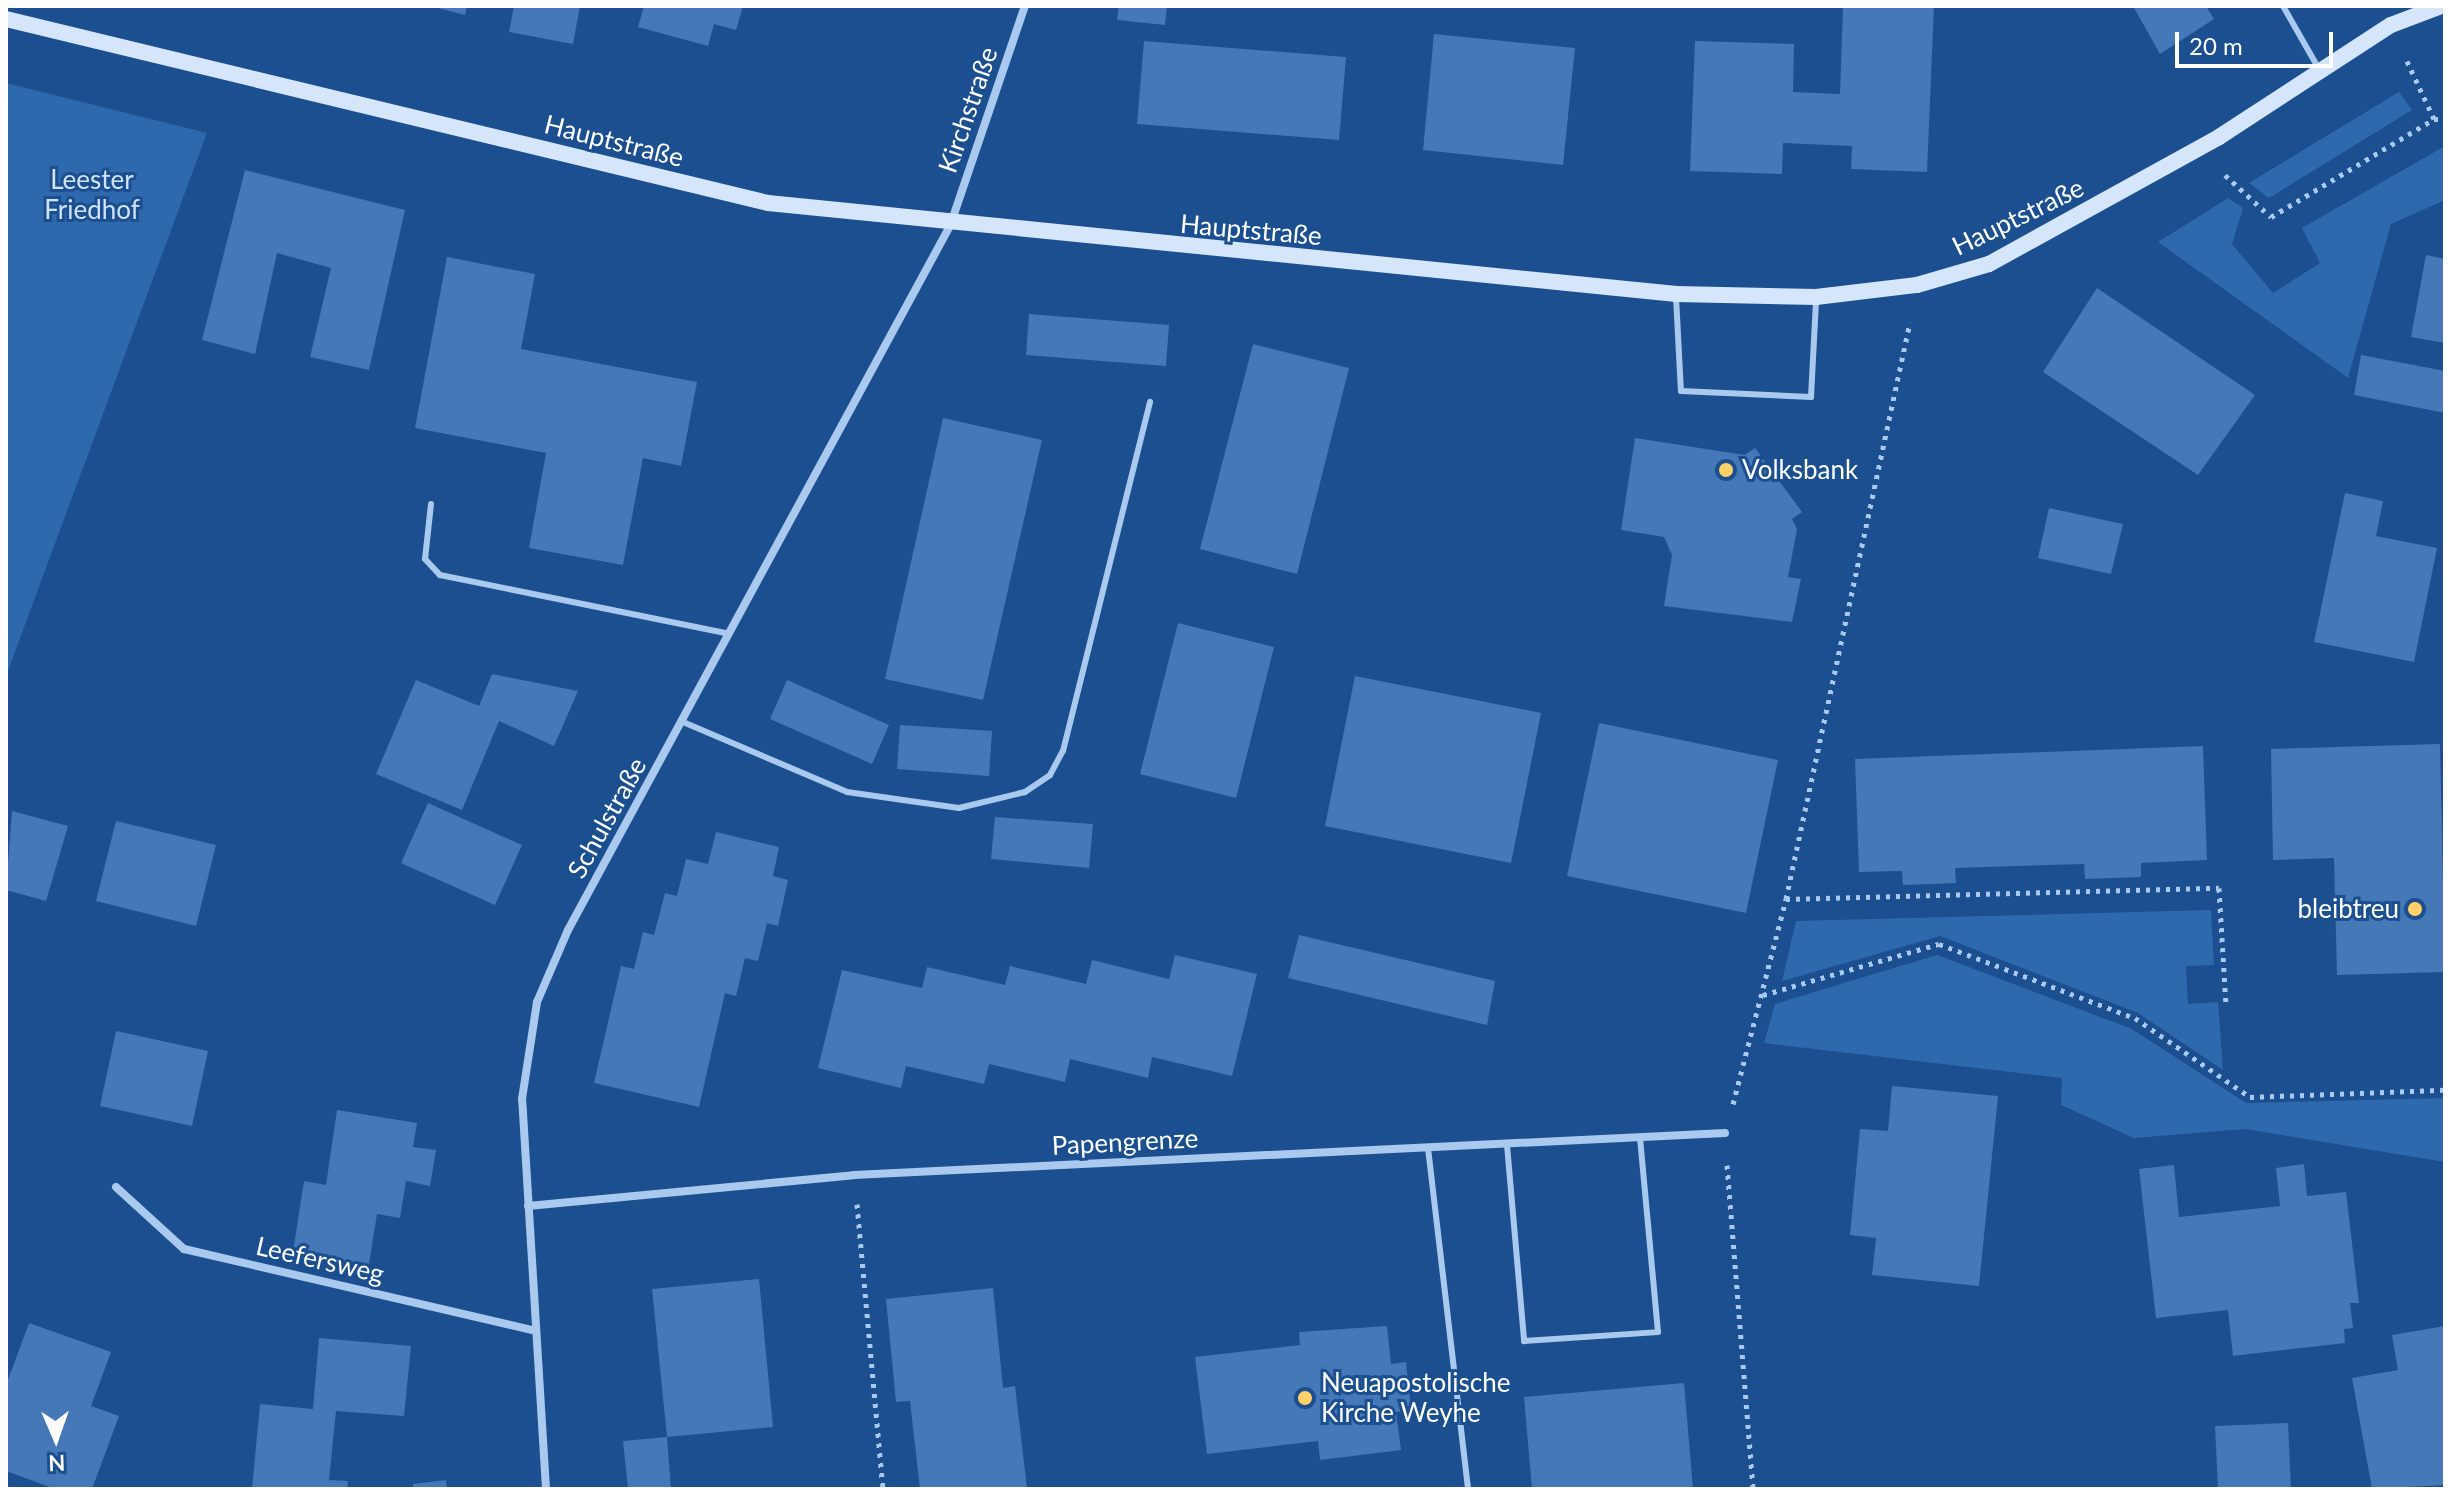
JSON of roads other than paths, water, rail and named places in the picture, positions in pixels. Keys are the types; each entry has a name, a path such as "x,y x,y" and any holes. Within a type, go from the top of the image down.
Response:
{"main road":[{"name":"Hauptstraße","path":"6,19 768,203 950,226 1676,294 1816,297 1917,285 1989,264 2197,149 2391,25 2441,6"}],"street":[{"name":"Kirchstraße","path":"950,226 1025,6"},
{"name":"Schulstraße","path":"546,1489 522,1099 537,1002 568,930 950,226"},
{"name":"Papengrenze","path":"528,1206 854,1175 1725,1133"},
{"name":"Leefersweg","path":"116,1187 184,1249 536,1331"}],"lane":[{"path":"2283,6 2320,72"},
{"path":"1676,294 1681,391 1811,397 1816,297"},
{"path":"683,722 847,792 959,808 994,802 1050,775 1063,751 1150,402"},
{"path":"431,504 425,559 440,575 729,634"},
{"path":"1507,1145 1524,1341 1658,1332 1640,1138"},
{"path":"1428,1148 1468,1489"}],"place":[{"name":"Volksbank","path":"1726,470"},
{"name":"bleibtreu","path":"2415,909"},
{"name":"Neuapostolische Kirche Weyhe","path":"1305,1398"}],"park label":[{"name":"Leester Friedhof","path":"92,195"}]}
